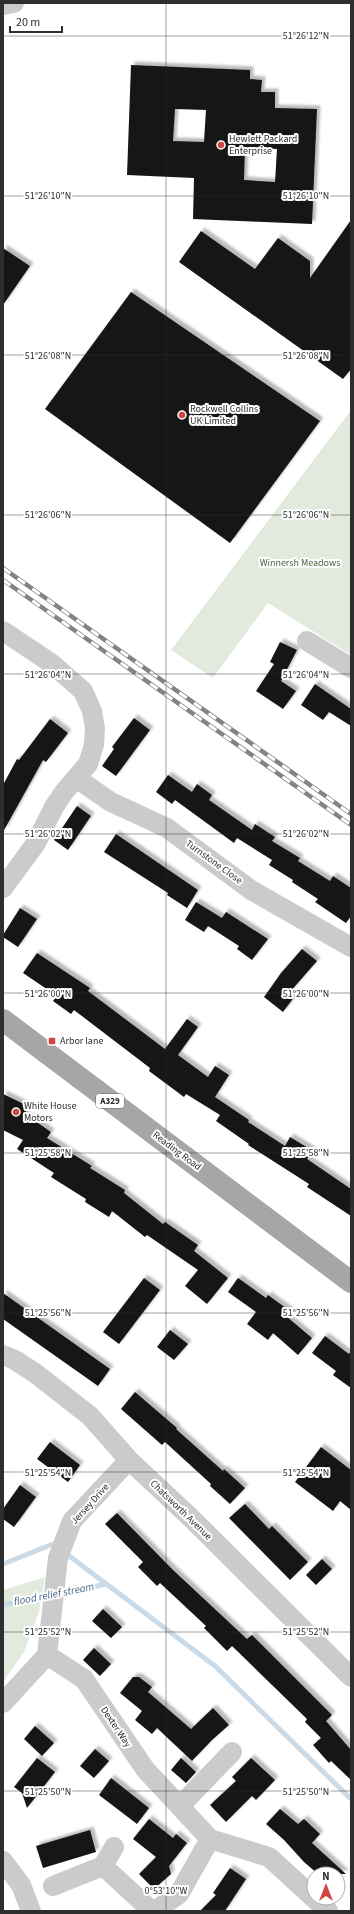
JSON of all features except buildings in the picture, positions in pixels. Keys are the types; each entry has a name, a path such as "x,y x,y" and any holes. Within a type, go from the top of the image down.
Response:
{"main road":[{"name":"Reading Road","path":"3,1020 351,1282"}],"street":[{"path":"3,5 14,3"},
{"path":"3,631 51,663 83,691 92,711 95,728 94,745 88,764 64,792 54,807 36,843 3,888"},
{"path":"307,641 351,668"},
{"name":"Turnstone Close","path":"76,778 111,802 167,828 251,890 351,947"},
{"name":"Chatsworth Avenue","path":"3,1355 15,1360 35,1373 90,1416 129,1460 190,1517 351,1677"},
{"name":"Jersey Drive","path":"47,1655 58,1558 72,1521 129,1460"},
{"path":"3,1703 47,1655"},
{"name":"Dexter Way","path":"47,1655 84,1679 145,1769 210,1838 269,1858 328,1911"},
{"path":"180,1806 232,1752"},
{"path":"155,1911 179,1894 210,1838"},
{"path":"53,1886 103,1866 114,1847"},
{"path":"3,1861 21,1885 31,1911"},
{"path":"103,1866 152,1911"}],"green space":[{"name":"Winnersh Meadows","path":"351,410 351,655 268,603 213,678 171,650"},
{"path":"45,1577 39,1612 24,1652 3,1682 3,1590"}],"waterway":[{"path":"3,1564 53,1544 58,1548"},
{"path":"64,1552 215,1666 351,1799"},
{"name":"flood relief stream","path":"58,1594 106,1584"},
{"name":"flood relief stream","path":"3,1605 50,1595"}],"railway":[{"path":"3,568 351,814"},
{"path":"3,580 351,825"}],"place":[{"name":"Hewlett Packard Enterprise","path":"221,145"},
{"name":"Rockwell Collins UK Limited","path":"182,415"},
{"name":"Arbor lane","path":"52,1041"},
{"name":"White House Motors","path":"16,1112"}]}
